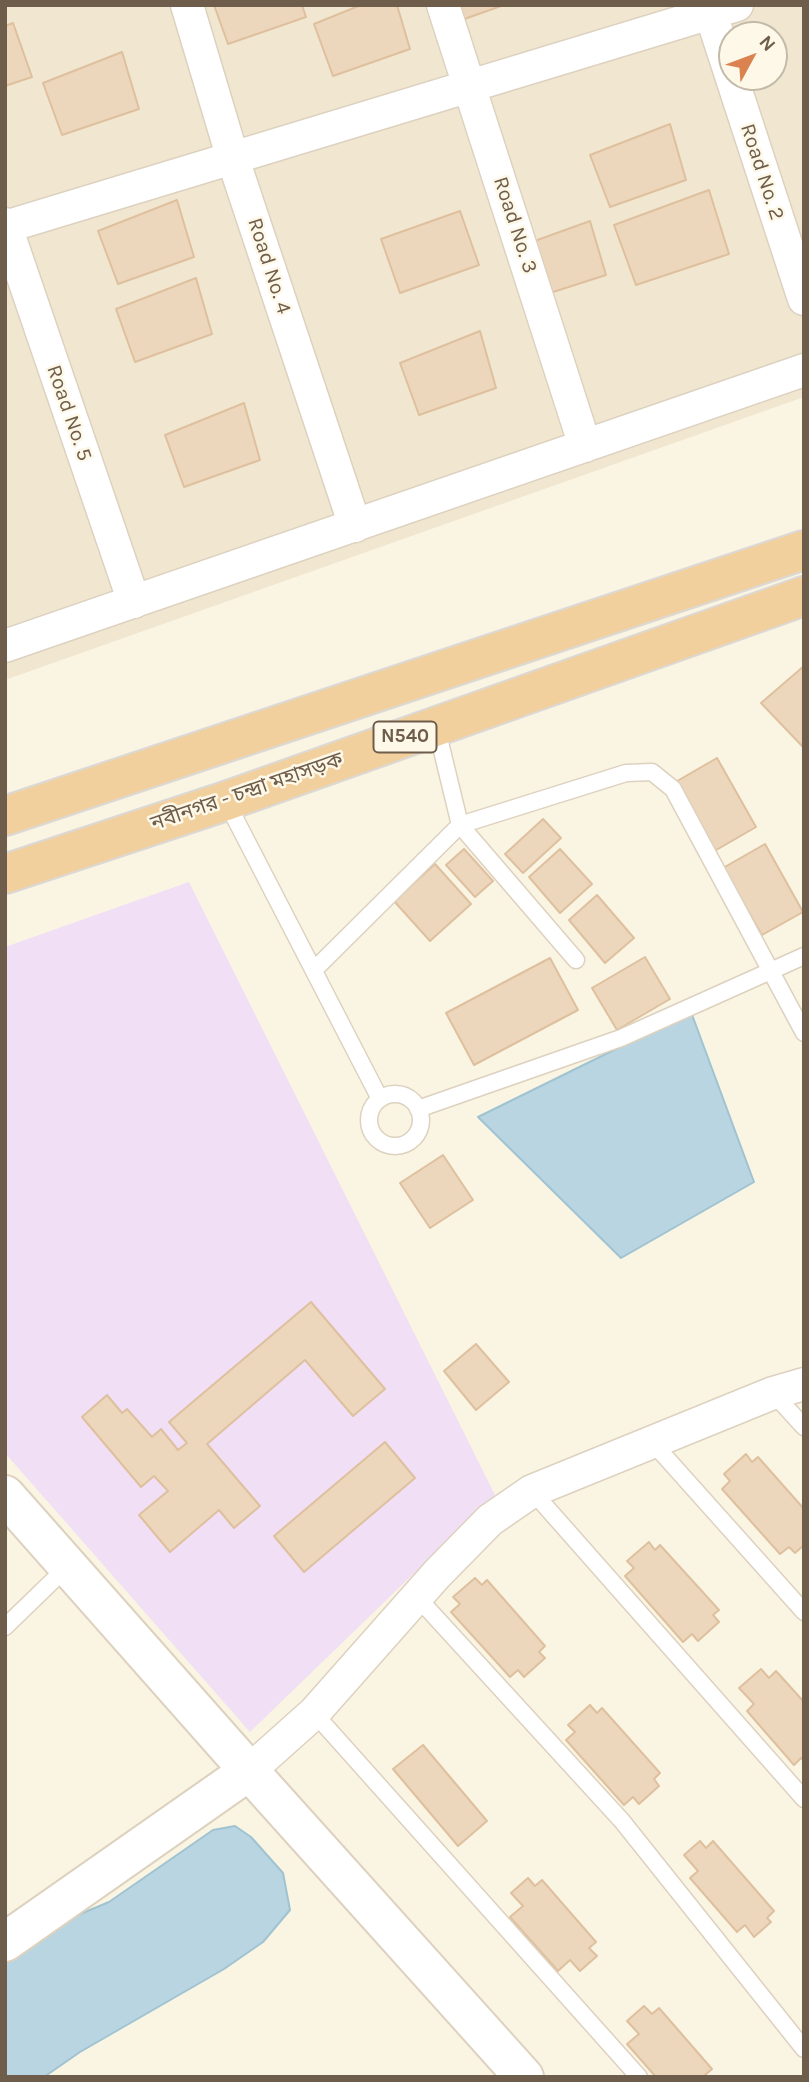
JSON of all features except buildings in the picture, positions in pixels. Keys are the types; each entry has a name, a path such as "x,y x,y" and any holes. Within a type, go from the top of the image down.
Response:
{"highway":[{"name":"N540","path":"5,816 804,550"},
{"name":"নবীনগর - চন্দ্রা মহাসড়ক","path":"5,874 226,801 804,596"}],"street":[{"name":"Road No. 4","path":"187,5 233,159 355,526"},
{"name":"Road No. 3","path":"443,5 586,446"},
{"path":"6,226 470,87 719,8"},
{"name":"Road No. 2","path":"719,8 804,299"},
{"name":"Road No. 5","path":"6,226 134,602"},
{"path":"5,646 804,370"},
{"path":"5,1942 248,1771 314,1713 490,1520 532,1491 773,1392 804,1384"},
{"path":"6,1498 524,2077"}],"lane":[{"path":"436,726 460,825 576,960"},
{"path":"314,970 460,825 626,773 652,772 673,789 804,1033"},
{"path":"226,801 380,1099"},
{"path":"418,1109 621,1038 804,956"},
{"path":"393,1094 403,1095 418,1109 419,1128 414,1137 396,1146 386,1145 371,1131 370,1111 380,1099 393,1094"},
{"path":"773,1392 804,1427"},
{"path":"653,1443 804,1612"},
{"path":"532,1491 804,1799"},
{"path":"5,1627 68,1566"},
{"path":"417,1597 622,1821 804,2049"},
{"path":"314,1713 639,2077"}],"shaded area":[{"path":"5,5 804,5 804,397 5,680"},
{"path":"189,882 495,1495 250,1732 5,1453 5,947"}],"water":[{"path":"691,1012 754,1182 621,1258 478,1117"},
{"path":"235,1826 251,1837 283,1873 290,1910 263,1942 224,1969 80,2052 44,2077 5,2077 5,1962 59,1923 109,1902 213,1830"}]}
